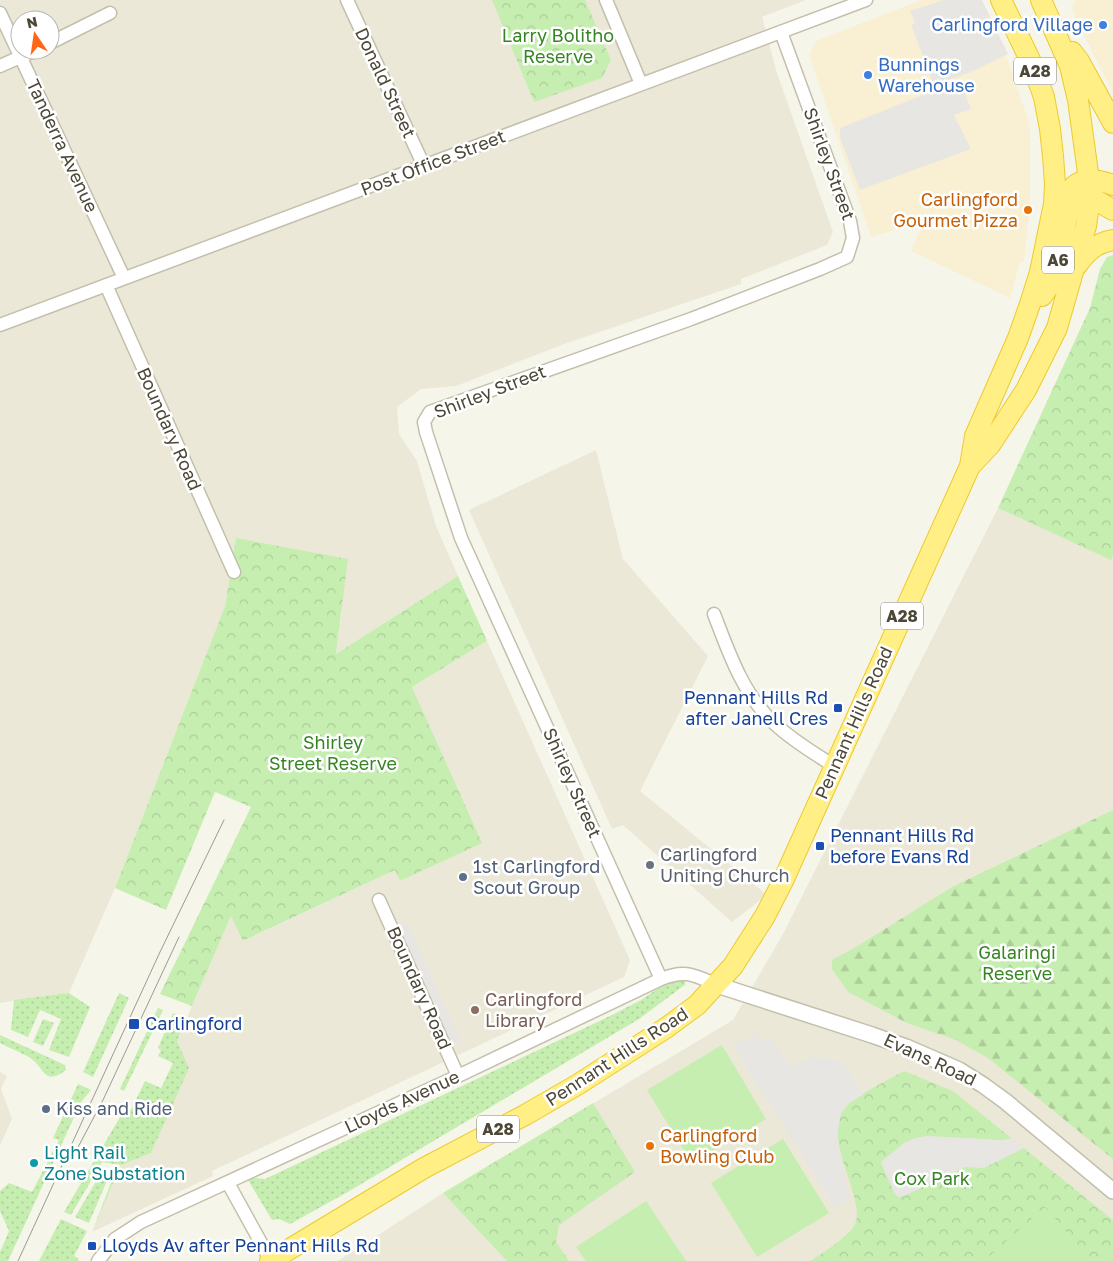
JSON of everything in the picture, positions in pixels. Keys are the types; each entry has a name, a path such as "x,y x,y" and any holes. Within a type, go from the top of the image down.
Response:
{"highway":[{"name":"Pennant Hills Road","path":"271,1261 302,1240 424,1168 525,1115 666,1028 696,1005 717,985 733,966 765,916 970,466 975,436 1022,327 1040,272 1051,223 1055,184 1050,129 1040,82 1001,0"},
{"name":"Pennant Hills Road","path":"970,466 990,445 1026,390 1056,328 1086,226 1083,128 1078,100 1070,66 1041,0"},
{"path":"1056,34 1079,61 1113,123"},
{"path":"1052,148 1066,177 1084,187 1113,210"},
{"path":"1084,187 1099,180 1113,185"},
{"name":"A6","path":"1022,327 1051,283 1063,241 1070,193 1084,187"},
{"path":"1075,268 1093,247 1113,240"}],"street":[{"name":"Donald Street","path":"347,0 424,166"},
{"path":"606,0 641,84"},
{"name":"Post Office Street","path":"0,325 866,0"},
{"name":"Tanderra Avenue","path":"0,13 10,34"},
{"path":"60,38 110,13"},
{"name":"Shirley Street","path":"661,979 462,538 424,422 430,412 691,319 846,257 853,238 850,221 781,32"},
{"path":"0,66 16,60"},
{"name":"Tanderra Avenue","path":"22,60 124,278"},
{"name":"Boundary Road","path":"106,285 234,572"},
{"path":"714,614 729,654 741,678 767,716 793,739 834,766"},
{"name":"Boundary Road","path":"379,900 458,1076"},
{"name":"Lloyds Avenue","path":"98,1261 108,1245 122,1233 661,979 675,973 683,973 697,976 717,985"},
{"name":"Evans Road","path":"717,985 872,1034 959,1070 1005,1101 1113,1191"},
{"path":"228,1183 271,1261"}],"shaded area":[{"path":"0,0 806,0 762,17 776,70 833,232 827,245 741,279 741,284 567,343 456,386 421,389 397,407 399,434 417,461 436,526 458,576 336,654 342,611 236,538 225,606 115,888 69,993 0,1003"},
{"path":"921,0 981,0 1005,53 1030,125 1030,205 1024,262 1020,261 1010,298 911,251 924,221 871,237 809,55 816,41"},
{"path":"943,0 982,0 1008,54 971,72 934,85 911,25 915,23 910,11"},
{"path":"1075,0 1113,0 1113,93 1075,17 1072,8"},
{"path":"960,80 971,109 954,115 971,149 860,190 840,138 840,128"},
{"path":"596,450 623,559 708,656 640,791 767,895 732,922 623,825 612,829 469,510"},
{"path":"998,508 1111,559 1113,555 1113,1261 338,1261 443,1193 733,1020 783,934"},
{"path":"487,641 630,960 624,977 212,1171 213,1176 92,1232 121,1165 151,1153 188,1068 177,1041 231,916 244,941 395,870 400,881 481,843 412,687"},
{"path":"396,921 408,924 462,1044 450,1041"},
{"path":"756,1033 762,1042 770,1038 792,1067 810,1057 842,1061 864,1094 849,1103 841,1113 838,1144 850,1199 835,1207 733,1046"},
{"path":"0,1072 7,1076 1,1089 12,1119 0,1145"},
{"path":"927,1136 1004,1140 1011,1138 1024,1148 984,1168 965,1167 904,1196 898,1197 881,1163 904,1143 915,1138"}],"green space":[{"name":"Larry Bolitho Reserve","path":"492,0 585,0 611,60 602,78 534,102"},
{"path":"1113,255 1113,555 1111,560 998,508 1090,308 1100,269 1107,257"},
{"name":"Shirley Street Reserve","path":"236,538 348,559 336,654 458,576 487,641 412,687 482,843 400,881 395,870 243,941 231,916 192,1006 160,994 251,807 215,792 166,910 115,888 225,606"},
{"name":"Galaringi Reserve","path":"1113,810 1113,1159 988,1058 956,1040 907,1023 848,992 832,969 832,960 952,887"},
{"path":"677,979 683,980 686,984 639,1019 346,1193 290,1224 279,1219 272,1220 248,1180 254,1178 265,1179 610,1016 641,1000 663,985"},
{"path":"69,993 90,1007 69,1057 49,1050 61,1019 40,1010 28,1037 11,1030 14,1000"},
{"path":"119,993 129,998 93,1077 83,1072"},
{"path":"158,1008 163,1010 124,1091 120,1089"},
{"path":"173,1013 186,1019 177,1041 189,1068 151,1153 121,1165 102,1162 71,1215 64,1212 126,1107 131,1110 145,1081 161,1088 173,1063 158,1056 161,1050 158,1048"},
{"path":"43,1019 54,1023 43,1046 33,1042"},
{"path":"0,1035 65,1065 66,1070 53,1077 48,1076 29,1057 0,1043"},
{"path":"722,1045 766,1119 692,1164 647,1090"},
{"name":"Cox Park","path":"904,1071 953,1091 1113,1220 1113,1261 811,1261 842,1239 855,1224 857,1214 855,1202 838,1141 838,1126 841,1113 859,1096"},
{"path":"78,1084 91,1090 81,1102 8,1261 0,1261 0,1252 9,1231 0,1211 0,1191 9,1183 32,1192 59,1140 53,1138"},
{"path":"593,1103 635,1172 559,1225 556,1242 569,1261 507,1261 443,1193"},
{"path":"783,1139 829,1213 757,1257 711,1183"},
{"path":"121,1165 92,1232 116,1170"},
{"path":"104,1168 111,1171 89,1223 75,1217"},
{"path":"646,1201 686,1261 586,1261 576,1247"},
{"path":"1045,1207 1092,1261 984,1261"},
{"path":"61,1219 87,1231 74,1256 79,1259 78,1261 39,1261"}],"tram line":[{"path":"18,1261 160,952 224,820"},
{"path":"76,1151 103,1100 179,937"}],"place":[{"name":"Carlingford Village","path":"1103,25"},
{"name":"Bunnings Warehouse","path":"868,75"},
{"name":"Carlingford Gourmet Pizza","path":"1028,210"},
{"name":"Pennant Hills Rd after Janell Cres","path":"838,708"},
{"name":"Pennant Hills Rd before Evans Rd","path":"820,846"},
{"name":"Carlingford Uniting Church","path":"650,865"},
{"name":"1st Carlingford Scout Group","path":"463,877"},
{"name":"Carlingford Library","path":"475,1010"},
{"name":"Carlingford","path":"134,1024"},
{"name":"Kiss and Ride","path":"46,1109"},
{"name":"Carlingford Bowling Club","path":"650,1146"},
{"name":"Light Rail Zone Substation","path":"34,1163"},
{"name":"Lloyds Av after Pennant Hills Rd","path":"92,1246"}]}
